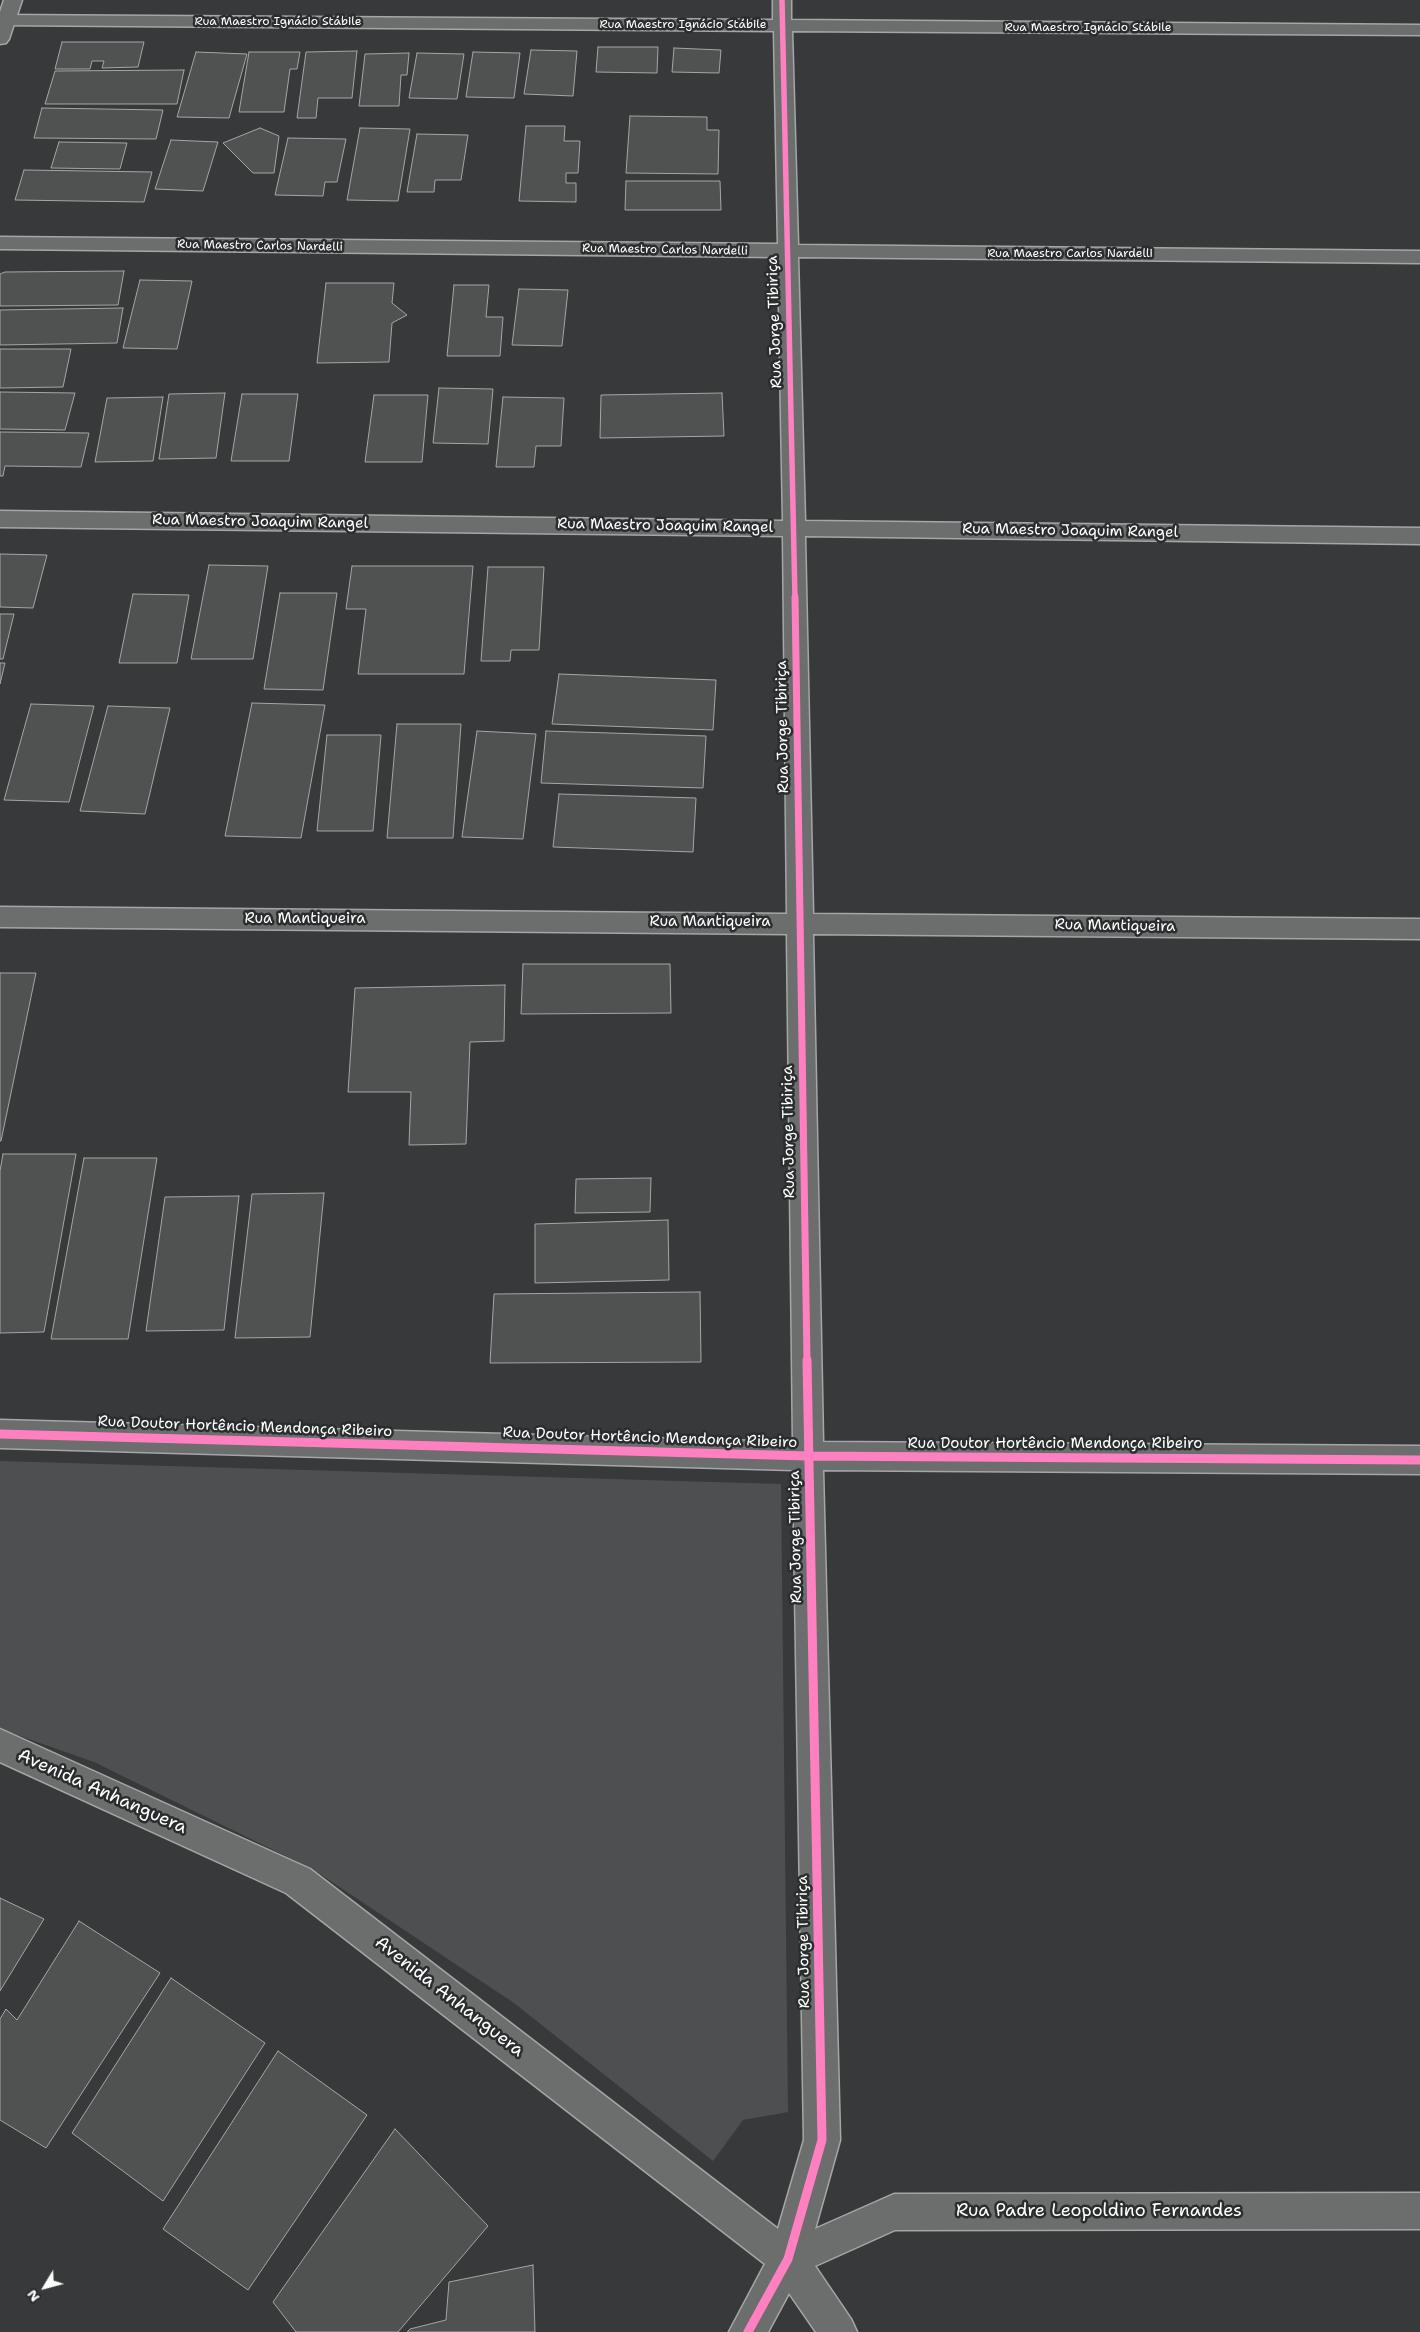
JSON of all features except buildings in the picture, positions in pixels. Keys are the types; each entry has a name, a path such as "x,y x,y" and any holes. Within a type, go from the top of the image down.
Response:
{"street":[{"path":"0,39 3,20 13,0"},
{"name":"Rua Jorge Tibiriça","path":"748,2332 788,2259 822,2140 808,1456 794,527 782,0"},
{"name":"Rua Maestro Ignácio Stábile","path":"3,20 1420,30"},
{"name":"Rua Maestro Carlos Nardelli","path":"0,243 1420,257"},
{"name":"Rua Maestro Joaquim Rangel","path":"0,519 794,527 1420,536"},
{"name":"Rua Mantiqueira","path":"0,917 1420,929"},
{"name":"Rua Doutor Hortêncio Mendonça Ribeiro","path":"0,1434 808,1456 1420,1460"},
{"name":"Avenida Anhanguera","path":"0,1745 298,1881 788,2259 838,2332"},
{"name":"Rua Padre Leopoldino Fernandes","path":"788,2259 894,2212 1420,2211"}],"shaded area":[{"path":"0,1461 781,1484 788,2112 743,2120 713,2161 514,2003 314,1870 94,1762 0,1729"}],"cycle path":[{"path":"748,2332 788,2259 822,2140 808,1456 794,527 782,0"},
{"path":"0,1434 808,1456 1420,1460"}]}
